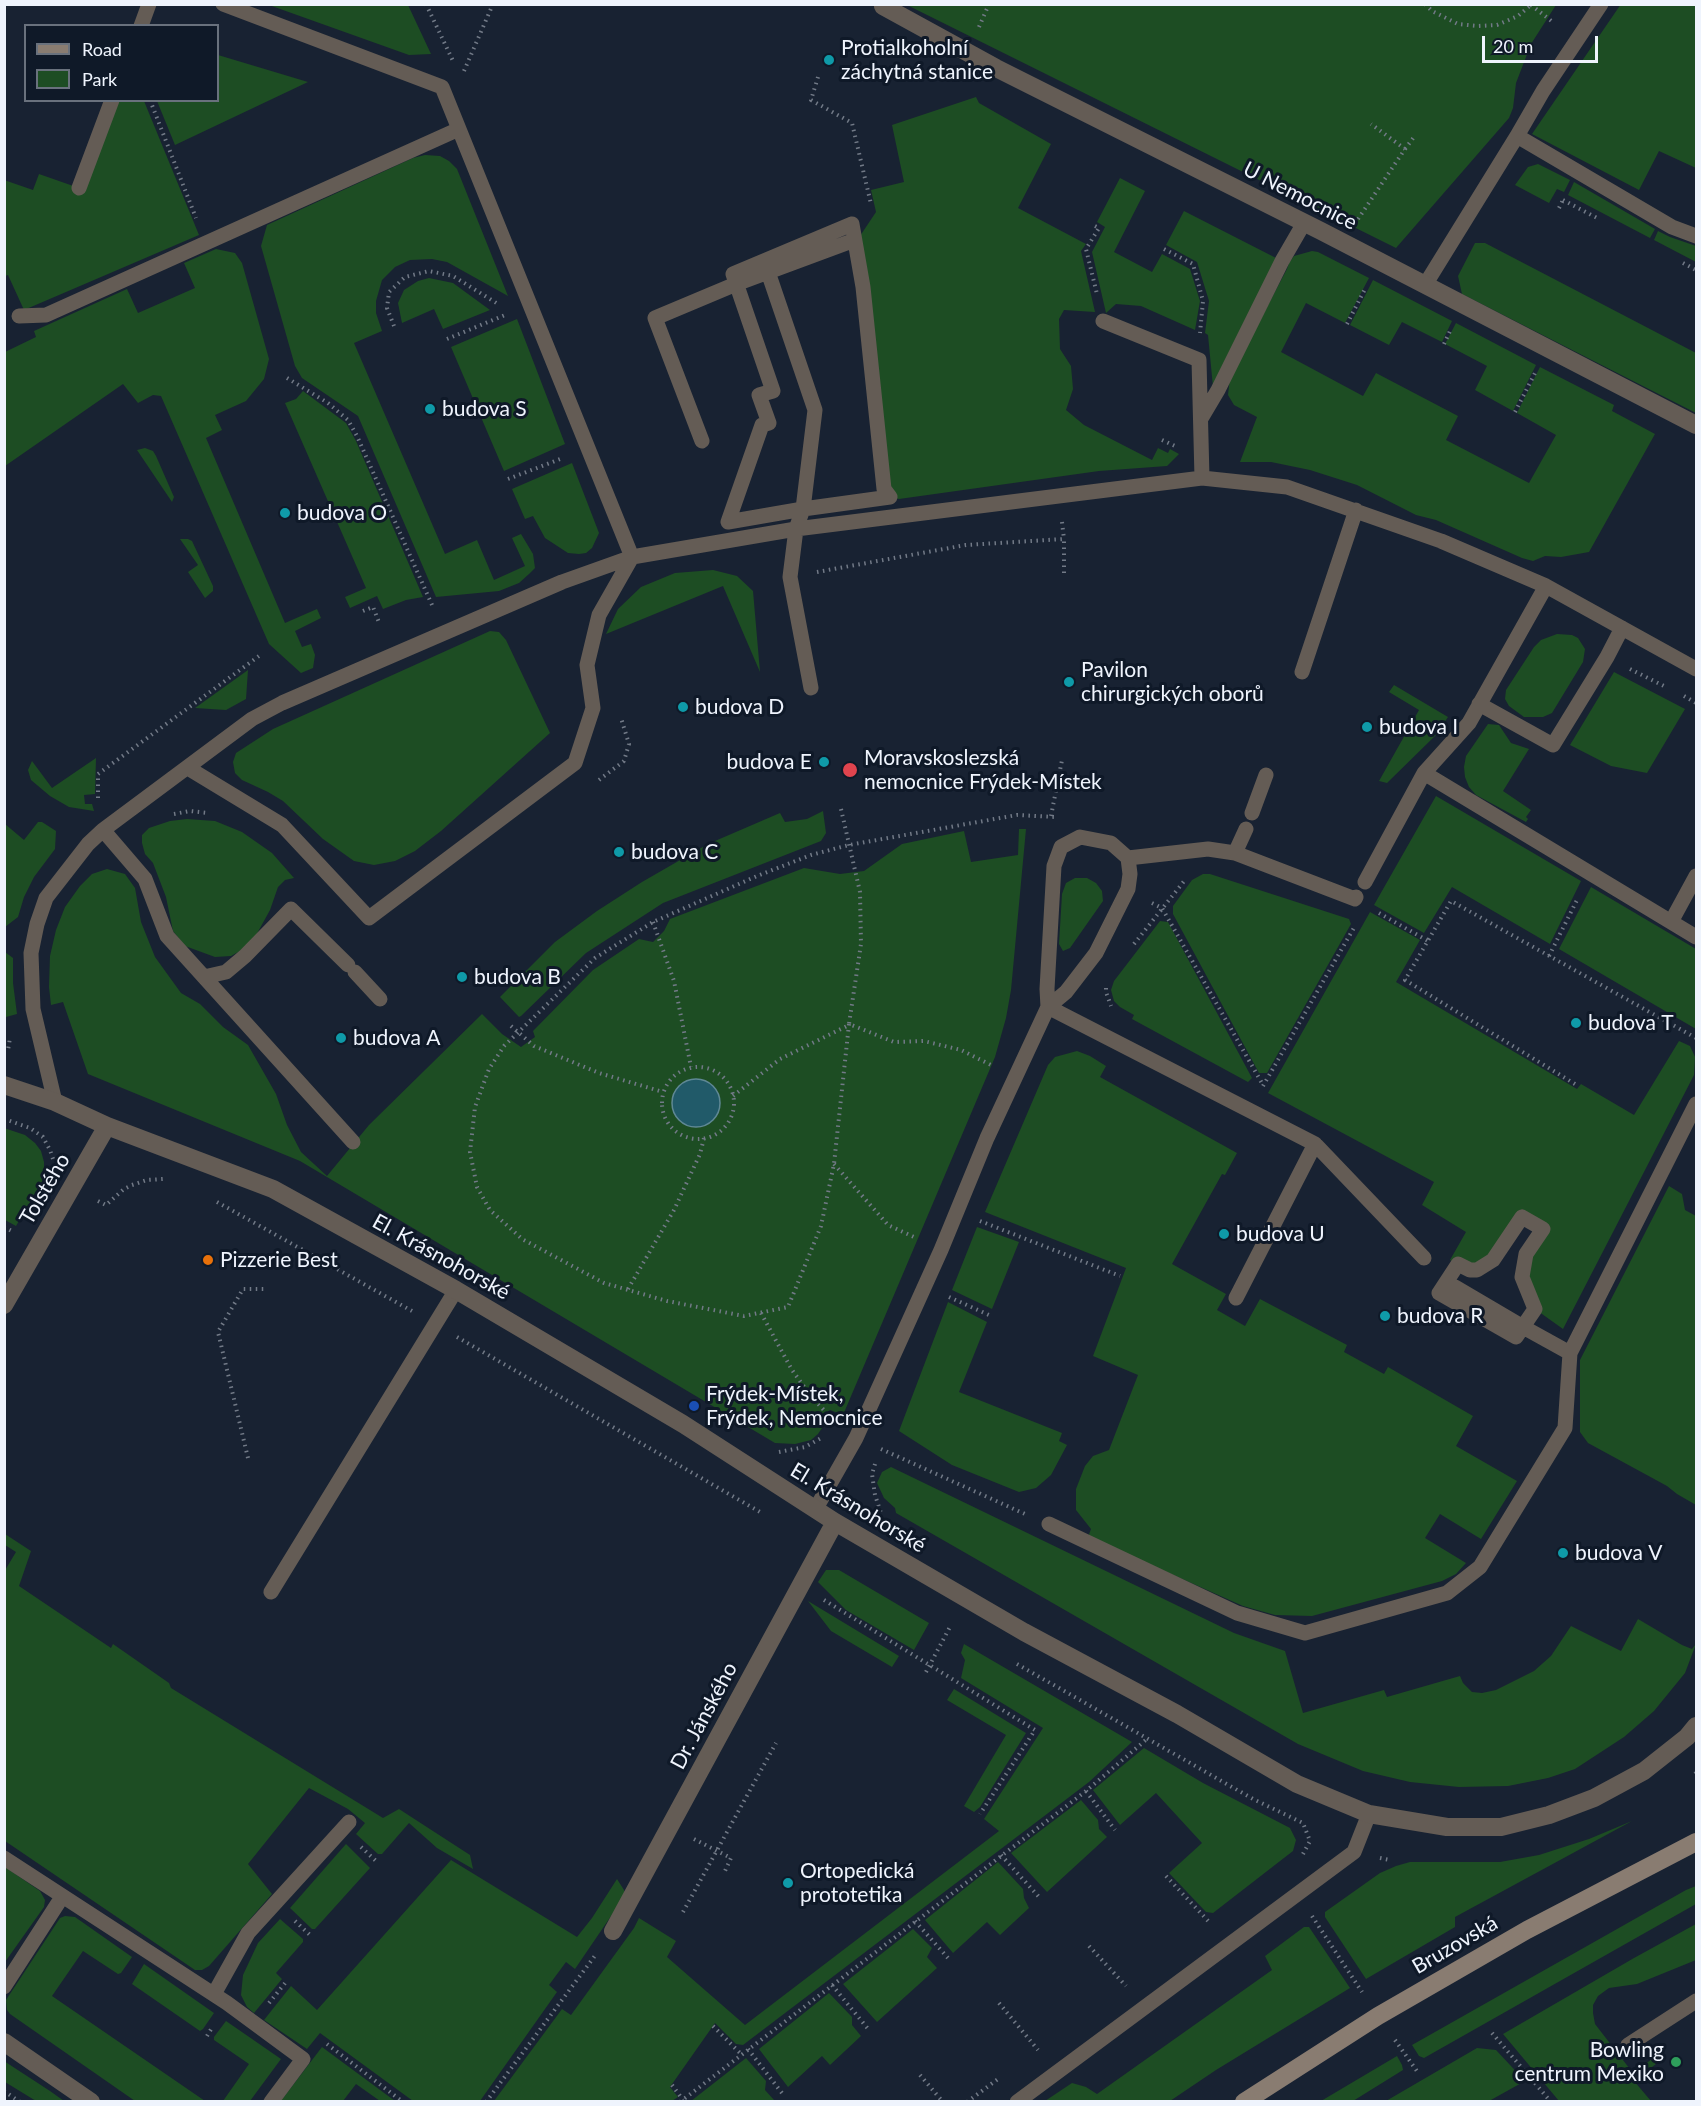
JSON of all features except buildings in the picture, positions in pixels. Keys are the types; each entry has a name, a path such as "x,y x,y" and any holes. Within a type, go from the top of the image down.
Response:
{"main road":[{"name":"Bruzovská","path":"1244,2102 1378,2016 1527,1930 1696,1842"}],"street":[{"name":"U Nemocnice","path":"883,6 996,68 1342,242 1696,425"},
{"name":"El. Krásnohorské","path":"4,1085 55,1102 107,1126 273,1189 456,1290 683,1424 815,1510 1024,1632 1177,1714 1297,1784 1369,1814 1447,1827 1501,1827 1549,1815 1594,1798 1644,1771 1687,1737 1696,1726"},
{"name":"Tolstého","path":"4,1305 107,1126"},
{"name":"Dr. Jánského","path":"613,1931 835,1522"},
{"path":"4,2042 91,2102"}],"lane":[{"path":"142,24 149,4"},
{"path":"223,4 442,87 632,557"},
{"path":"1425,285 1543,91 1601,4"},
{"path":"79,189 111,102"},
{"path":"19,316 46,315 459,129"},
{"path":"1517,136 1672,227 1696,236"},
{"path":"1201,418 1218,390 1304,223"},
{"path":"852,224 854,239 863,287 884,489 890,497 728,522 762,425 769,423 759,395 773,391 733,274 852,224"},
{"path":"702,441 655,318 854,239"},
{"path":"768,272 815,410 802,509 796,529 790,577 811,688"},
{"path":"1103,321 1199,360 1202,478"},
{"path":"55,1102 33,1009 31,953 37,924 46,898 88,844 103,830 252,719 282,703 562,582 632,557 796,529 1202,478 1287,488 1441,541 1545,586 1696,669"},
{"path":"1302,672 1356,510"},
{"path":"188,768 282,825 369,918 575,763 593,708 587,664 599,615 632,557"},
{"path":"1365,882 1424,773 1469,723 1545,586"},
{"path":"1479,704 1553,745 1607,657 1622,628"},
{"path":"1424,773 1696,937"},
{"path":"1252,813 1266,775"},
{"path":"1235,853 1246,829"},
{"path":"103,830 145,879 167,936 353,1142"},
{"path":"815,1510 856,1438 957,1212 987,1138 1048,1007 1066,992 1096,953 1128,889 1130,874 1128,858 1111,843 1080,837 1061,847 1053,866 1048,1007"},
{"path":"1128,858 1208,849 1235,853 1359,901"},
{"path":"1671,922 1696,876"},
{"path":"204,977 226,972 245,957 291,909 380,999"},
{"path":"1048,1007 1314,1144 1424,1258"},
{"path":"1049,1524 1238,1613 1305,1633 1447,1593 1480,1567 1565,1428 1570,1353 1696,1104"},
{"path":"1236,1298 1314,1144"},
{"path":"1522,1217 1543,1229 1526,1254 1522,1277 1535,1309 1523,1327 1516,1337 1439,1293 1458,1264 1470,1270 1477,1270 1493,1260 1522,1217"},
{"path":"1455,1287 1570,1353"},
{"path":"271,1592 456,1290"},
{"path":"1017,2102 1354,1852 1369,1814"},
{"path":"214,1994 248,1933 349,1822"},
{"path":"4,1857 62,1897 214,1994 303,2059 271,2102"},
{"path":"4,1987 62,1897"},
{"path":"1628,2045 1696,2001"}],"path":[{"path":"426,4 461,78 493,4"},
{"path":"1425,4 1432,11 1458,24 1497,25 1518,16 1532,5 1548,18"},
{"path":"818,78 811,100 852,123 872,210 854,239"},
{"path":"151,102 206,244"},
{"path":"1371,124 1405,149"},
{"path":"1342,242 1414,136"},
{"path":"1095,226 1099,228 1086,249 1103,321"},
{"path":"1164,249 1192,264 1203,301 1199,360"},
{"path":"394,326 387,308 389,292 405,277 429,271 453,276 512,312"},
{"path":"1347,324 1371,277"},
{"path":"447,339 530,303"},
{"path":"1515,412 1540,363"},
{"path":"287,378 328,403 348,420 432,605"},
{"path":"508,479 588,448"},
{"path":"790,577 966,545 1064,539 1064,573"},
{"path":"363,611 373,608 380,625"},
{"path":"103,830 98,807 98,774 259,656"},
{"path":"1607,657 1666,687"},
{"path":"1677,693 1696,703"},
{"path":"575,763 588,788 624,761 628,744 619,714"},
{"path":"1051,816 1062,759"},
{"path":"134,808 151,821 190,812 211,813"},
{"path":"841,809 849,845 860,892 861,944 849,1024 834,1164 821,1226 788,1307 744,1316 667,1301 604,1283 522,1239 489,1210 477,1187 470,1152 475,1107 489,1069 504,1046 595,958 653,922 811,855 849,845 1017,815 1051,816 1061,819"},
{"path":"1129,950 1192,872"},
{"path":"1549,956 1590,873"},
{"path":"1128,889 1162,908 1263,1085"},
{"path":"1251,1111 1359,901 1428,941"},
{"path":"1575,1084 1405,980 1451,901 1696,1038"},
{"path":"653,922 674,981 691,1068"},
{"path":"1107,984 1109,1004 1131,1023 1118,1043"},
{"path":"733,1096 780,1059 849,1024 894,1042 924,1041 961,1050 1016,1076"},
{"path":"511,1026 534,1046 599,1073 663,1092"},
{"path":"700,1067 718,1073 730,1087 734,1106 727,1123 713,1136 686,1137 670,1126 662,1110 663,1092 674,1076 682,1070 700,1067"},
{"path":"4,1119 30,1128 43,1137 54,1162 53,1170"},
{"path":"628,1290 674,1210 700,1154 704,1138"},
{"path":"834,1164 888,1225 913,1237"},
{"path":"957,1212 1120,1276"},
{"path":"248,1458 218,1332 243,1290 266,1289"},
{"path":"977,1310 989,1315"},
{"path":"776,1452 805,1447 822,1438 828,1431"},
{"path":"881,1513 874,1495 872,1474 884,1438"},
{"path":"800,1586 1035,1730 980,1814"},
{"path":"926,1672 951,1625"},
{"path":"672,2085 682,2101 1086,1791 1147,1739"},
{"path":"683,1912 776,1743"},
{"path":"1086,1791 1115,1830"},
{"path":"670,1827 731,1858 725,1871"},
{"path":"1001,1855 1040,1898"},
{"path":"1166,1876 1211,1924"},
{"path":"915,1921 948,1958"},
{"path":"486,2102 613,1931"},
{"path":"1089,1947 1126,1986"},
{"path":"832,1985 869,2030"},
{"path":"999,2003 1038,2050"},
{"path":"713,2026 741,2054"},
{"path":"1492,2033 1551,2102"},
{"path":"303,2059 321,2040 403,2102"},
{"path":"748,2049 782,2093"},
{"path":"920,2075 943,2102"},
{"path":"4,2091 20,2102"}],"green space":[{"path":"1556,4 1531,44 1516,83 1513,108 1509,118 1396,248 907,5"},
{"path":"1621,4 1696,5 1696,168 1659,151 1639,190 1532,134"},
{"path":"269,5 408,5 431,54 409,55"},
{"path":"219,55 308,82 175,145 157,102 219,102"},
{"path":"976,97 979,103 1051,144 1018,208 1086,244 1081,251 1095,312 1064,310 1059,319 1060,349 1071,366 1073,389 1066,410 1084,425 1152,460 1158,448 1168,453 1170,449 1179,454 1167,466 1099,471 899,499 890,497 856,242 876,212 871,190 904,182 892,125"},
{"path":"112,102 144,102 199,235 24,310 8,275 5,276 4,180 33,190 39,174 79,188"},
{"path":"425,155 440,156 457,169 508,296 447,262 432,259 410,260 395,267 382,280 376,301 376,313 382,331 354,343 445,554 477,540 494,580 525,566 512,538 521,534 533,554 535,568 519,583 499,591 436,597 358,416 302,378 295,366 261,246 267,225 413,158"},
{"path":"1538,164 1570,180 1564,192 1557,189 1549,203 1515,185 1528,167"},
{"path":"1120,178 1145,191 1114,252 1152,272 1162,254 1190,269 1200,301 1195,330 1141,306 1116,304 1106,313 1092,252 1105,227 1097,222"},
{"path":"1574,182 1655,229 1650,238 1568,195"},
{"path":"1184,211 1278,259 1213,387 1208,335 1205,333 1209,301 1197,262 1166,245"},
{"path":"1658,231 1696,246 1696,262 1654,240"},
{"path":"1475,243 1485,243 1696,353 1696,413 1462,294 1458,276"},
{"path":"216,249 235,253 242,263 269,359 264,379 246,401 215,415 222,430 206,438 285,623 317,609 321,618 295,631 302,647 311,644 315,655 313,668 301,673 269,644 161,396 153,395 138,403 123,384 5,466 5,352 36,337 34,331 127,289 138,313 195,288 184,263"},
{"path":"1312,251 1369,278 1345,323 1306,303 1281,352 1363,396 1376,373 1458,416 1446,440 1529,483 1556,435 1517,413 1540,367 1614,405 1612,411 1655,434 1589,552 1561,557 1545,556 1533,561 1436,520 1416,515 1357,485 1310,470 1271,462 1240,462 1257,417 1234,405 1228,395 1230,377 1289,263 1294,256"},
{"path":"429,278 453,283 490,310 443,329 434,309 402,323 398,303 404,290 418,281"},
{"path":"1373,280 1452,321 1442,342 1402,322 1389,345 1350,325"},
{"path":"517,319 565,444 504,471 451,347"},
{"path":"1456,323 1536,365 1513,411 1475,390 1487,366 1445,344"},
{"path":"303,391 346,423 356,441 423,597 406,600 383,609 377,596 350,608 345,597 366,588 285,403 296,399"},
{"path":"145,448 153,451 156,456 174,497 172,502 137,450"},
{"path":"572,463 599,533 592,548 586,553 579,554 568,553 545,538 533,516 525,519 512,489"},
{"path":"180,539 192,541 213,586 213,591 205,598 188,572 198,565"},
{"path":"713,570 737,576 753,591 760,672 723,586 606,634 618,609 641,587 675,573"},
{"path":"490,631 499,632 506,640 550,733 441,831 415,851 395,861 374,865 354,861 323,839 283,801 242,780 235,773 233,762 236,753 273,729"},
{"path":"1557,634 1572,635 1578,638 1585,649 1583,662 1552,713 1543,717 1524,717 1509,706 1505,699 1506,690 1534,647 1541,640"},
{"path":"248,670 246,699 226,710 195,708"},
{"path":"1614,672 1685,709 1647,773 1611,766 1570,745"},
{"path":"1394,685 1448,717 1436,735 1387,783 1379,781 1419,710 1389,692"},
{"path":"1488,724 1499,725 1511,743 1529,749 1503,791 1531,810 1526,817 1528,819 1526,822 1476,795 1469,787 1465,777 1466,756"},
{"path":"96,758 95,794 84,795 85,804 92,804 94,811 69,807 50,796 31,780 28,770 32,761 52,788"},
{"path":"1436,796 1581,881 1550,944 1452,887 1424,933 1374,905"},
{"path":"823,811 826,833 821,841 663,903 586,953 521,1016 519,1017 500,997 555,942 642,882 708,844 780,813 785,822 807,819"},
{"path":"187,819 215,821 242,832 272,853 294,878 285,880 278,887 270,910 254,939 231,956 215,957 185,946 173,931 166,897 153,863 145,854 142,835 149,828 170,821"},
{"path":"38,822 56,831 55,849 34,877 24,897 18,917 5,927 5,824 24,840"},
{"path":"1019,829 1026,829 1011,990 995,1057 843,1415 830,1410 821,1417 824,1425 818,1434 811,1440 795,1444 775,1443 300,1161 88,1074 63,1002 51,1005 50,956 56,930 65,907 92,874 107,869 125,874 135,888 141,922 155,957 181,993 200,1004 223,1027 248,1045 276,1094 287,1125 301,1152 327,1176 369,1125 482,1014 502,1034 521,1047 535,1037 533,1031 593,970 639,939 653,942 664,931 670,919 804,868 840,874 864,871 902,844 964,831 971,862 1018,855"},
{"path":"1203,874 1210,874 1349,919 1351,924 1267,1073 1259,1073 1173,914 1173,906 1192,880"},
{"path":"1075,878 1087,878 1096,883 1102,891 1103,901 1070,948 1063,951 1059,944 1062,894 1066,883"},
{"path":"1591,887 1696,949 1696,1029 1559,949"},
{"path":"1370,912 1420,940 1396,982 1577,1089 1581,1084 1634,1115 1679,1041 1690,1046 1695,1057 1694,1075 1563,1329 1535,1309 1522,1277 1542,1230 1522,1217 1493,1260 1464,1268 1450,1260 1466,1232 1422,1205 1434,1182 1268,1093"},
{"path":"1160,921 1168,922 1252,1078 1248,1082 1132,1019 1134,1015 1114,1001 1111,990 1114,981"},
{"path":"5,952 13,958 17,1014 6,1017 5,1027"},
{"path":"1077,1051 1106,1066 1100,1077 1237,1153 1225,1175 1222,1174 1172,1264 1226,1294 1217,1310 1245,1326 1260,1299 1347,1345 1344,1352 1384,1374 1388,1367 1473,1416 1456,1446 1517,1481 1481,1539 1440,1514 1425,1538 1466,1563 1456,1574 1442,1581 1312,1616 1275,1615 1243,1606 1088,1537 1091,1529 1076,1510 1076,1489 1085,1466 1093,1456 1109,1450 1138,1375 1093,1356 1126,1268 985,1212 1048,1065 1055,1057"},
{"path":"4,1128 25,1135 35,1143 41,1151 44,1162 42,1182 16,1226 5,1220"},
{"path":"1669,1186 1682,1194 1685,1210 1696,1216 1696,1505 1667,1486 1588,1443 1580,1432 1580,1360"},
{"path":"977,1227 1019,1242 992,1309 952,1290"},
{"path":"948,1302 987,1322 959,1392 1062,1433 1059,1441 1067,1445 1051,1475 1036,1488 1019,1492 952,1465 899,1431"},
{"path":"891,1467 1234,1633 1285,1651 1303,1713 1384,1690 1387,1697 1460,1676 1472,1692 1482,1693 1496,1690 1534,1671 1551,1656 1571,1626 1621,1651 1638,1619 1682,1645 1692,1649 1696,1644 1685,1673 1654,1711 1624,1737 1575,1769 1548,1778 1508,1786 1459,1787 1410,1782 1363,1771 1298,1744 896,1513 895,1508 884,1498 877,1483 882,1472"},
{"path":"5,1534 31,1551 19,1586 111,1648 113,1644 169,1683 171,1688 383,1818 399,1809 470,1855 473,1869 437,1848 409,1823 382,1854 378,1854 356,1834 365,1823 348,1809 309,1788 248,1864 272,1894 209,1966 202,1970 195,1970 5,1841 4,1572 16,1552 5,1545"},
{"path":"826,1570 839,1570 929,1623 914,1650 846,1610 818,1582"},
{"path":"808,1601 899,1656 892,1667 831,1631"},
{"path":"964,1644 1132,1742 1089,1782 743,2045 736,2044 715,2023 670,2087 678,2097 672,2101 494,2101 562,2009 571,2015 639,1918 676,1941 667,1957 745,2025 999,1831 984,1819 1043,1728 961,1678 965,1660 961,1653"},
{"path":"954,1689 1026,1733 980,1807 974,1812 964,1806 1006,1735 947,1700"},
{"path":"1144,1748 1203,1783 1290,1828 1296,1840 1293,1851 1213,1913 1206,1912 1169,1873 1202,1843 1156,1793 1120,1825 1093,1790"},
{"path":"1081,1800 1098,1820 1099,1829 1107,1837 1047,1892 1011,1853"},
{"path":"1632,1821 1455,1917 1455,1927 1366,1979 1325,1917 1325,1912 1380,1873 1396,1866 1410,1862 1500,1862 1539,1855 1589,1839"},
{"path":"346,1844 370,1868 315,1929 312,1929 290,1908"},
{"path":"451,1860 577,1937 617,1879 624,1890 624,1897 575,1969 566,1962 549,1985 557,1992 480,2101 413,2101 320,2033 307,2049 264,2020 291,1986 317,2010"},
{"path":"998,1862 1023,1889 1029,1908 1000,1935 987,1922 953,1953 925,1920"},
{"path":"5,1867 40,1891 45,1900 44,1907 5,1962"},
{"path":"1696,1886 1696,1904 1424,2058 1419,2056 1412,2045 1686,1890"},
{"path":"75,1917 132,1957 118,1974 83,1951 52,1996 205,2101 135,2101 10,2014 6,2000 60,1918"},
{"path":"280,1919 303,1939 303,1942 276,1973 282,1979 254,2013 247,2007 241,1995 243,1975 258,1943"},
{"path":"1696,1924 1696,1960 1637,1984 1609,1988 1598,1996 1593,2005 1595,2024 1633,2073 1652,2059 1656,2064 1634,2081 1651,2101 1559,2101 1503,2034"},
{"path":"1304,1927 1309,1927 1350,1988 1170,2101 1045,2101 1072,2083 1086,2087 1097,2094 1272,1970 1265,1956"},
{"path":"913,1929 932,1948 927,1957 937,1968 877,2022 843,1984"},
{"path":"144,1964 214,2013 203,2029 200,2031 132,1984"},
{"path":"829,1993 852,2017 852,2025 861,2036 830,2065 822,2056 788,2087 759,2049"},
{"path":"226,2021 281,2059 250,2101 223,2101 249,2064 214,2040"},
{"path":"322,2047 395,2102 380,2101 356,2084 343,2101 280,2102"},
{"path":"1477,2048 1496,2050 1525,2081 1489,2101 1386,2101"},
{"path":"1397,2056 1403,2070 1353,2101 1321,2101"},
{"path":"746,2058 766,2081 765,2090 774,2100 691,2101"},
{"path":"4,2061 64,2101 36,2101 5,2082"}],"water":[{"path":"691,1079 701,1079 713,1086 720,1098 720,1108 713,1120 701,1127 691,1127 676,1116 672,1108 672,1098 683,1083"}],"place":[{"name":"Protialkoholní záchytná stanice","path":"829,60"},
{"name":"budova S","path":"430,409"},
{"name":"budova O","path":"285,513"},
{"name":"Pavilon chirurgických oborů","path":"1069,682"},
{"name":"budova D","path":"683,707"},
{"name":"budova I","path":"1367,727"},
{"name":"budova E","path":"824,762"},
{"name":"Moravskoslezská nemocnice Frýdek-Místek","path":"850,770"},
{"name":"budova C","path":"619,852"},
{"name":"budova B","path":"462,977"},
{"name":"budova T","path":"1576,1023"},
{"name":"budova A","path":"341,1038"},
{"name":"budova U","path":"1224,1234"},
{"name":"Pizzerie Best","path":"208,1260"},
{"name":"budova R","path":"1385,1316"},
{"name":"Frýdek-Místek, Frýdek, Nemocnice","path":"694,1406"},
{"name":"budova V","path":"1563,1553"},
{"name":"Ortopedická prototetika","path":"788,1883"},
{"name":"Bowling centrum Mexiko","path":"1676,2062"}]}
